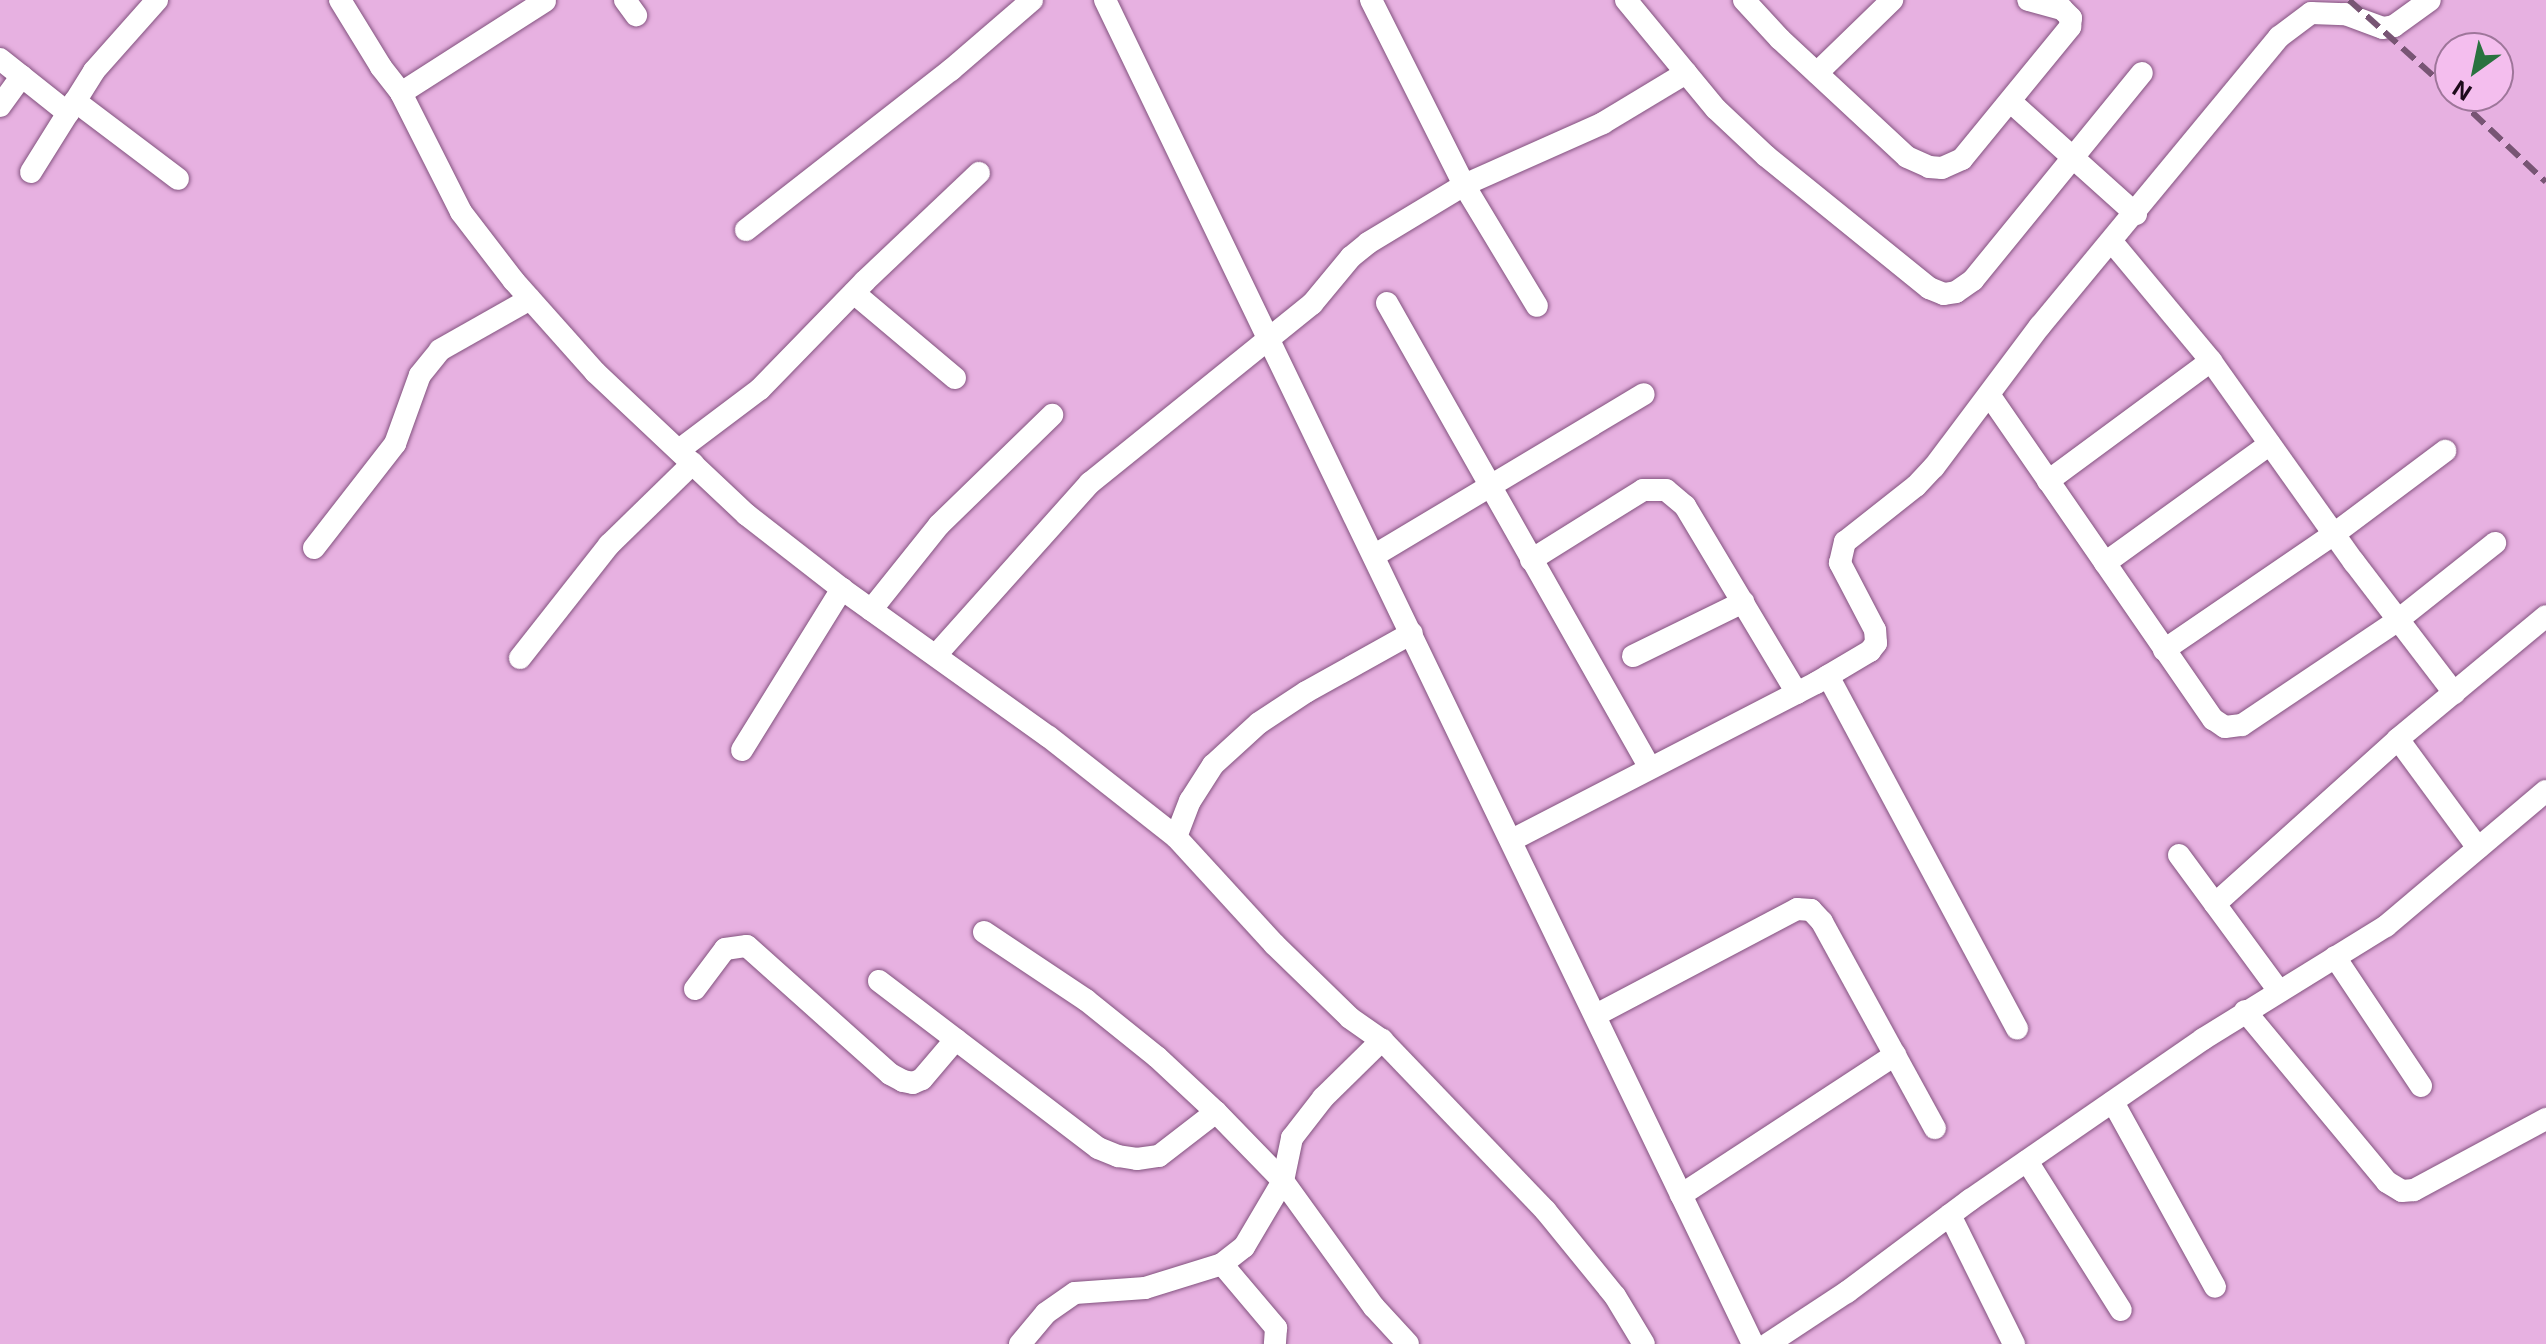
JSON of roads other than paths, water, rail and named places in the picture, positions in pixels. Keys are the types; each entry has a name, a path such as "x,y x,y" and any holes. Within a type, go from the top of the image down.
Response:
{"street":[{"path":"31,172 121,37 157,0"},
{"path":"340,0 381,67 401,93 461,212 530,299 595,372 747,515 842,589 1049,737 1176,837 1274,944 1350,1018 1382,1040 1545,1210 1615,1296 1644,1344"},
{"path":"746,230 951,70 1032,0"},
{"path":"1105,0 1753,1344"},
{"path":"1371,0 1464,185 1537,306"},
{"path":"1626,0 1716,109 1766,156 1929,288 1944,294 1956,292 1973,280 2142,73"},
{"path":"1744,0 1907,157 1929,167 1942,168 1962,159 2070,27 2071,18 2062,9 2028,0"},
{"path":"1817,73 1892,0"},
{"path":"1512,840 1860,659 1876,643 1875,630 1840,563 1845,542 1916,486 1990,396 2040,326 2136,214 2279,37 2311,13 2327,11 2383,28 2401,23 2430,0"},
{"path":"401,93 545,1"},
{"path":"0,59 178,179"},
{"path":"936,655 1090,483 1312,304 1351,257 1368,243 1464,185 1603,123 1686,73"},
{"path":"0,106 22,76"},
{"path":"2011,102 2136,214"},
{"path":"520,658 609,545 686,457 760,389 979,173"},
{"path":"2112,242 2211,361 2334,534 2454,693"},
{"path":"854,293 955,378"},
{"path":"314,548 395,444 420,375 440,350 530,299"},
{"path":"1387,303 1650,768"},
{"path":"2048,481 2211,361"},
{"path":"1375,555 1644,394"},
{"path":"1990,396 2164,650 2213,719 2225,727 2242,725 2398,620 2495,543"},
{"path":"871,610 939,525 1052,415"},
{"path":"2105,563 2270,444"},
{"path":"2164,650 2334,534 2445,451"},
{"path":"1531,560 1643,490 1666,490 1685,506 1797,693"},
{"path":"742,750 842,589"},
{"path":"1633,656 1743,602"},
{"path":"2215,904 2398,739 2546,616"},
{"path":"1176,837 1190,801 1213,765 1259,723 1306,692 1412,633"},
{"path":"1828,676 2017,1029"},
{"path":"2398,739 2478,848"},
{"path":"1768,1344 1847,1292 1950,1215 2245,1011 2386,926 2546,791"},
{"path":"2179,855 2278,990"},
{"path":"1596,1015 1804,908 1822,922 1935,1128"},
{"path":"984,932 1086,1000 1157,1057 1216,1112 1283,1181 1374,1307 1408,1344"},
{"path":"695,989 725,949 747,946 890,1074 903,1081 913,1083 922,1079 956,1039"},
{"path":"2335,957 2421,1086"},
{"path":"879,981 1098,1148 1118,1156 1137,1159 1159,1156 1216,1112"},
{"path":"2245,1011 2387,1182 2402,1191 2414,1190 2546,1119"},
{"path":"1020,1344 1046,1313 1075,1293 1145,1288 1222,1264 1244,1247 1283,1181 1292,1138 1323,1098 1382,1040"},
{"path":"1681,1195 1895,1055"},
{"path":"2113,1102 2215,1287"},
{"path":"2027,1161 2121,1310"},
{"path":"1950,1215 2014,1344"},
{"path":"1222,1264 1276,1328 1275,1344"}],"railway":[{"path":"2349,0 2434,77"},
{"path":"2472,112 2546,182"}]}
